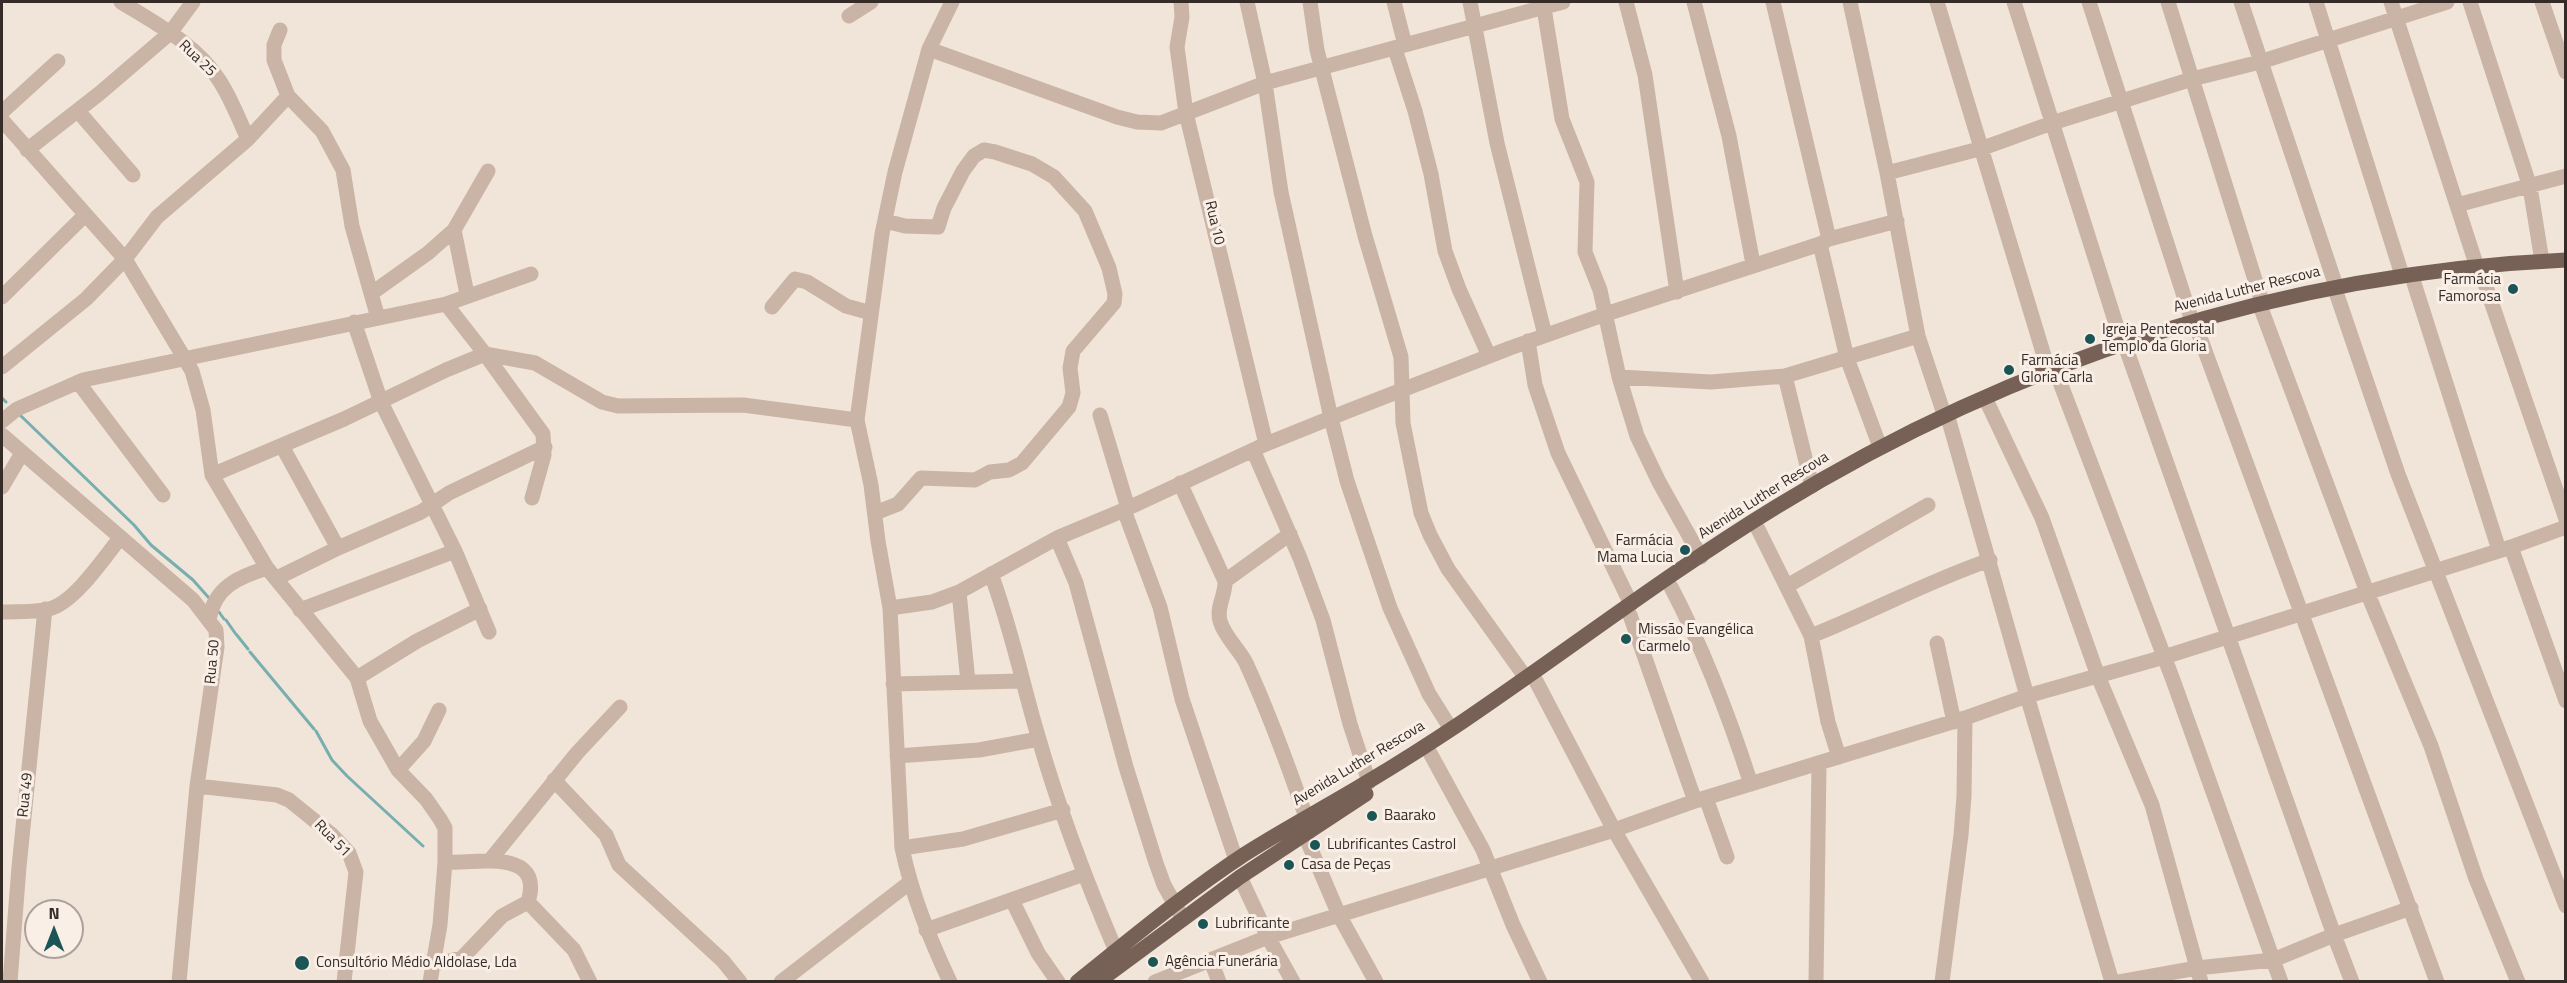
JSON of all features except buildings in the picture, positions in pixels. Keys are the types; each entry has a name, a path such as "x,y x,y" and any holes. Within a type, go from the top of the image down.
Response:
{"main road":[{"name":"Avenida Luther Rescova","path":"1098,981 1304,833 1430,753 1631,610 1701,557 1812,486 1880,447 2053,373 2124,347 2262,306 2408,279 2565,260"},
{"name":"Avenida Luther Rescova","path":"2479,271 2565,269"},
{"name":"Avenida Luther Rescova","path":"1631,610 1671,587 1758,529 1947,418 1988,404 2053,373"},
{"name":"Avenida Luther Rescova","path":"1077,981 1236,860 1369,782 1531,680"}],"street":[{"name":"Rua 25","path":"121,2 170,33 205,62 219,81 248,139"},
{"path":"27,150 78,111 170,33 193,2"},
{"path":"849,16 871,2"},
{"path":"950,981 926,930 909,883 902,848 890,608 857,420 885,221 895,172 929,49 952,2"},
{"name":"Rua 10","path":"1182,2 1177,47 1186,113 1260,447 1323,620 1350,724 1369,782"},
{"path":"1246,2 1266,82 1281,192 1331,418 1357,515 1390,608 1429,694 1451,729"},
{"path":"1310,2 1317,50 1365,236 1401,357 1403,423 1415,486 1430,535 1448,569 1531,680 1614,830 1702,981"},
{"path":"1394,2 1400,47 1428,163 1445,251 1489,356"},
{"path":"1470,2 1497,143 1545,335"},
{"path":"929,49 1117,117 1137,122 1161,123 1266,82 1400,47 1544,4 1563,2"},
{"path":"1626,2 1645,75 1677,292"},
{"path":"1694,2 1729,136 1752,264"},
{"path":"1773,2 1847,358 1880,447"},
{"path":"1850,2 1897,221 1918,336 1947,418 1990,560 2027,696 2112,981"},
{"path":"1937,2 2053,373 2164,657 2281,981"},
{"path":"2014,2 2124,347 2352,981"},
{"path":"2089,2 2194,325 2437,981"},
{"path":"2168,2 2262,306 2367,592 2431,746 2476,879 2518,981"},
{"path":"2241,2 2260,62 2285,127 2398,474 2565,906"},
{"path":"2316,2 2408,279 2505,549 2565,701"},
{"path":"2391,2 2479,271 2565,519"},
{"path":"1887,173 1983,148 2052,123 2192,80 2260,62 2447,2"},
{"path":"2470,2 2530,187 2542,261"},
{"path":"2542,2 2565,72"},
{"path":"1544,4 1562,119 1587,182 1585,252 1606,314 1618,377 1637,435 1659,482 1701,557"},
{"path":"280,30 274,45 274,60 288,96 321,131 333,148 343,170 352,226 378,318"},
{"path":"2,112 58,61"},
{"path":"2,367 86,299 125,259 157,217 248,139 288,96"},
{"path":"78,111 133,175"},
{"path":"2,120 125,259 187,359 201,402 212,476 272,573 357,678 370,721 398,770 426,799 445,828 445,862 435,964 430,981"},
{"path":"875,513 898,504 921,478 975,480 990,472 1009,470 1022,463 1069,407 1073,393 1070,368 1073,351 1114,303 1115,294 1109,268 1084,211 1054,177 1032,164 995,152 984,150 974,156 963,171 944,208 938,227 905,226 885,221"},
{"path":"372,293 428,253 454,230 488,171"},
{"path":"2457,205 2565,176"},
{"path":"2,297 85,215"},
{"path":"890,608 932,602 959,592 1057,538 1260,447 1528,341 1677,292 1752,264 1897,221"},
{"path":"454,230 467,294"},
{"path":"2,421 17,409 78,382 446,304 467,294 531,274"},
{"path":"772,307 795,279 807,282 846,306 871,313"},
{"path":"446,304 543,434 544,447 532,498"},
{"path":"354,322 381,402 455,551 489,632"},
{"path":"1618,377 1711,382 1785,376 1918,336"},
{"path":"1528,341 1538,395 1558,453 1631,610 1701,799 1727,857"},
{"path":"212,476 485,354 535,363 602,402 618,406 743,405 857,420"},
{"path":"1785,376 1812,486"},
{"path":"78,382 163,495"},
{"path":"1988,404 2042,518 2098,676 2152,805 2199,975"},
{"path":"1100,415 1126,509 1160,607 1182,699 1236,860"},
{"name":"Rua 50","path":"2,435 194,600 216,630 217,647 197,786 178,981"},
{"path":"282,446 338,548"},
{"path":"209,620 212,603 219,593 242,577 272,573 338,548 421,512 449,493 544,447"},
{"path":"2,487 22,453"},
{"path":"1180,483 1225,581 1225,590 1219,610 1221,625 1245,660 1289,765 1306,817"},
{"path":"1787,586 1928,505"},
{"path":"1155,981 1268,937 1614,830 1701,799 1960,720 2027,696 2164,657 2300,612 2505,549 2565,527"},
{"path":"1758,529 1811,636 1828,722 1839,757"},
{"path":"1225,581 1290,534"},
{"path":"2,612 53,608 72,594 120,538"},
{"path":"1057,538 1076,583 1152,853 1164,885 1183,919"},
{"path":"300,610 455,551"},
{"path":"1811,636 1849,621 1945,575 1990,560"},
{"path":"992,574 1008,618 1022,681 1039,739 1084,874 1116,951"},
{"path":"1671,587 1701,646 1715,680 1751,784"},
{"path":"959,592 968,682"},
{"name":"Rua 49","path":"10,981 45,609"},
{"path":"357,678 417,641 480,609"},
{"path":"1937,643 1960,720 1961,835 1941,981"},
{"path":"893,684 1022,681"},
{"path":"491,859 554,780 620,707"},
{"path":"398,770 424,741 439,710"},
{"path":"897,756 979,750 1039,739"},
{"path":"1430,753 1491,867 1513,925 1539,981"},
{"path":"1816,981 1819,764"},
{"path":"554,780 606,835 619,865 723,961 740,981"},
{"name":"Rua 51","path":"197,786 277,795 289,800 331,834 349,853 356,872 344,981"},
{"path":"902,848 963,839 1063,810"},
{"path":"1304,833 1339,915 1376,981"},
{"path":"435,964 462,958 502,916 528,902 531,891 530,882 525,874 519,867 508,862 491,859 467,864 445,862"},
{"path":"926,930 1084,874"},
{"path":"1240,877 1268,937 1293,981"},
{"path":"781,981 909,883"},
{"path":"1012,900 1038,953 1059,981"},
{"path":"528,902 574,950 588,980"},
{"path":"2119,981 2199,975 2273,960 2334,935 2411,908"},
{"path":"1211,961 1219,981"}],"waterway":[{"path":"2,398 6,402"},
{"path":"21,416 134,525 151,545 193,580 209,598"},
{"path":"219,612 224,619"},
{"path":"226,620 235,633"},
{"path":"236,634 248,649"},
{"path":"250,652 314,729"},
{"path":"316,731 332,760 423,846"}],"place":[{"name":"Farmácia Famorosa","path":"2513,289"},
{"name":"Igreja Pentecostal Templo da Gloria","path":"2090,339"},
{"name":"Farmácia Gloria Carla","path":"2009,370"},
{"name":"Farmácia Mama Lucia","path":"1685,550"},
{"name":"Missão Evangélica Carmelo","path":"1626,639"},
{"name":"Baarako","path":"1372,816"},
{"name":"Lubrificantes Castrol","path":"1315,845"},
{"name":"Casa de Peças","path":"1289,865"},
{"name":"Lubrificante","path":"1203,924"},
{"name":"Agência Funerária","path":"1153,962"},
{"name":"Consultório Médio Aldolase, Lda","path":"302,963"}]}
